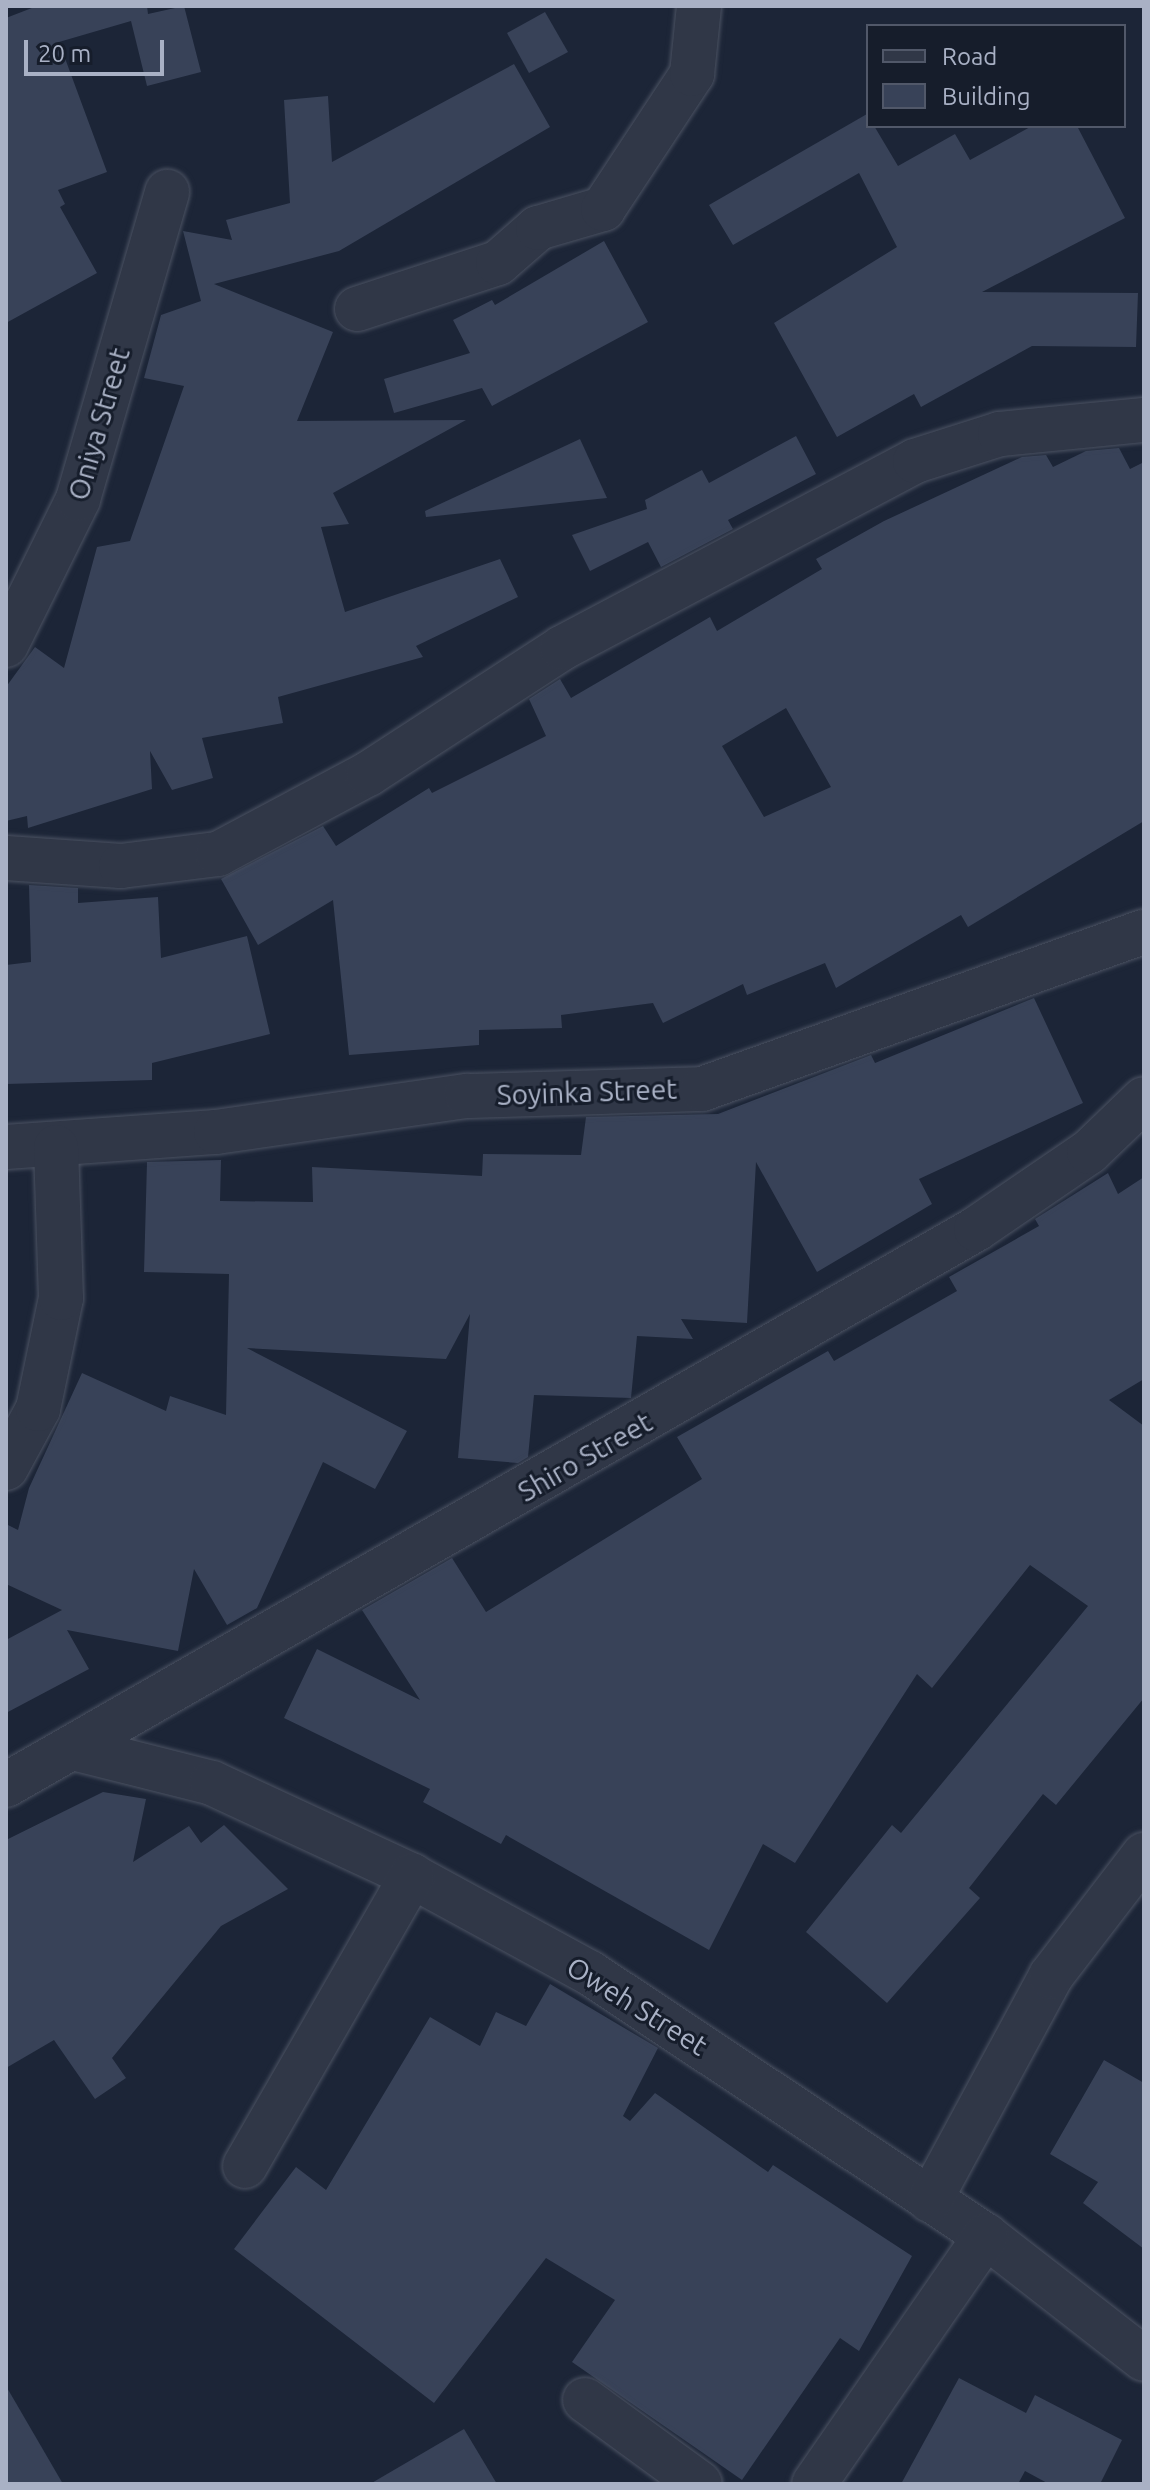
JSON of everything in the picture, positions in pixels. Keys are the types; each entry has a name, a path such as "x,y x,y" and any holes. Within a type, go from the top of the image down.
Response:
{"street":[{"path":"357,309 498,263 538,228 603,209 692,74 699,6"},
{"name":"Oniya Street","path":"6,645 78,499 167,192"},
{"path":"6,858 121,866 218,854 368,774 562,648 915,461 1000,434 1144,420"},
{"name":"Soyinka Street","path":"6,1147 56,1147 467,1096 702,1089 785,1054 1138,947"},
{"name":"Shiro Street","path":"6,1785 77,1749 976,1229 1089,1152 1144,1099"},
{"path":"6,1468 38,1409 61,1298 56,1147"},
{"name":"Oweh Street","path":"77,1749 212,1783 412,1876 590,1973 986,2236 1144,2359"},
{"path":"930,2200 1051,1976 1144,1855"},
{"path":"245,2166 412,1876"},
{"path":"814,2484 986,2236"},
{"path":"585,2400 700,2484"}],"building":[{"path":"37,6 147,6 148,14 184,6 201,72 147,86 131,21 59,42 107,172 58,190 65,204 60,207 97,273 6,323 6,18"},
{"path":"545,12 568,52 529,73 507,33"},
{"path":"514,64 550,127 339,251 214,284 333,332 297,421 466,420 333,493 349,524 321,527 345,612 500,559 518,597 416,646 423,657 278,697 283,723 202,738 213,778 172,790 150,751 152,789 28,828 27,816 6,821 6,687 35,647 64,668 97,547 130,541 184,386 144,378 161,315 201,301 183,231 232,240 226,220 290,203 284,100 328,96 332,162"},
{"path":"866,115 866,128 875,128 898,166 955,134 970,160 1028,128 1078,128 1125,218 982,292 1138,293 1136,347 1032,346 921,407 914,394 837,437 774,323 897,247 859,173 733,245 709,205"},
{"path":"604,241 648,322 492,406 482,388 394,413 384,379 470,353 453,320 492,300 495,305"},
{"path":"796,436 816,474 728,520 733,529 661,567 648,542 590,571 572,535 647,509 645,500 702,470 709,483"},
{"path":"580,439 607,498 426,517 425,511"},
{"path":"1119,448 1130,469 1144,462 1144,821 968,927 961,915 836,988 825,963 747,995 743,984 663,1023 653,1003 561,1015 562,1028 479,1030 479,1045 349,1055 333,900 258,945 221,879 323,826 336,846 429,788 432,793 546,736 529,699 560,679 571,698 710,617 717,631 822,569 816,559 884,521 1022,457 1046,455 1053,467 1086,451","holes":["786,708 831,787 764,817 722,746"]},
{"path":"29,885 78,888 78,903 158,897 161,958 247,936 270,1034 152,1063 152,1080 6,1084 6,965 31,962"},
{"path":"1034,998 1083,1103 919,1179 932,1204 817,1272 756,1162 747,1323 681,1319 693,1339 637,1336 631,1398 534,1395 528,1457 518,1463 458,1458 470,1314 446,1359 247,1348 407,1431 375,1489 323,1462 257,1608 227,1625 194,1569 178,1651 67,1630 89,1669 6,1713 6,1640 62,1610 6,1584 6,1524 18,1530 29,1488 82,1373 166,1411 170,1396 226,1415 229,1274 144,1272 147,1162 221,1160 220,1201 313,1202 312,1167 482,1176 483,1154 581,1155 586,1117 718,1114 871,1055 875,1063"},
{"path":"1108,1173 1118,1194 1144,1177 1144,1379 1109,1400 1144,1426 1144,1698 1056,1805 1043,1794 969,1888 980,1898 887,2003 806,1932 892,1825 901,1833 1088,1606 1030,1565 932,1688 917,1674 795,1863 763,1844 709,1950 506,1835 501,1844 423,1802 430,1789 284,1718 317,1649 420,1700 362,1610 452,1558 486,1612 702,1479 677,1437 828,1351 834,1361 957,1291 949,1277 1039,1226 1035,1219"},
{"path":"103,1792 146,1799 133,1862 189,1826 201,1843 224,1825 288,1889 221,1926 112,2058 126,2078 95,2099 54,2040 6,2068 6,1840"},
{"path":"550,1984 658,2048 623,2116 630,2121 655,2093 768,2172 773,2165 912,2256 859,2351 840,2338 742,2480 572,2362 615,2300 546,2258 434,2403 234,2249 296,2167 326,2190 430,2017 480,2046 496,2012 526,2026"},
{"path":"1104,2060 1144,2083 1144,2249 1083,2203 1098,2182 1050,2154"},
{"path":"959,2378 1026,2413 1035,2395 1122,2440 1100,2484 1049,2484 1025,2471 1018,2484 901,2484"},
{"path":"6,2386 63,2484 6,2484"},
{"path":"464,2429 497,2484 370,2484"}]}
